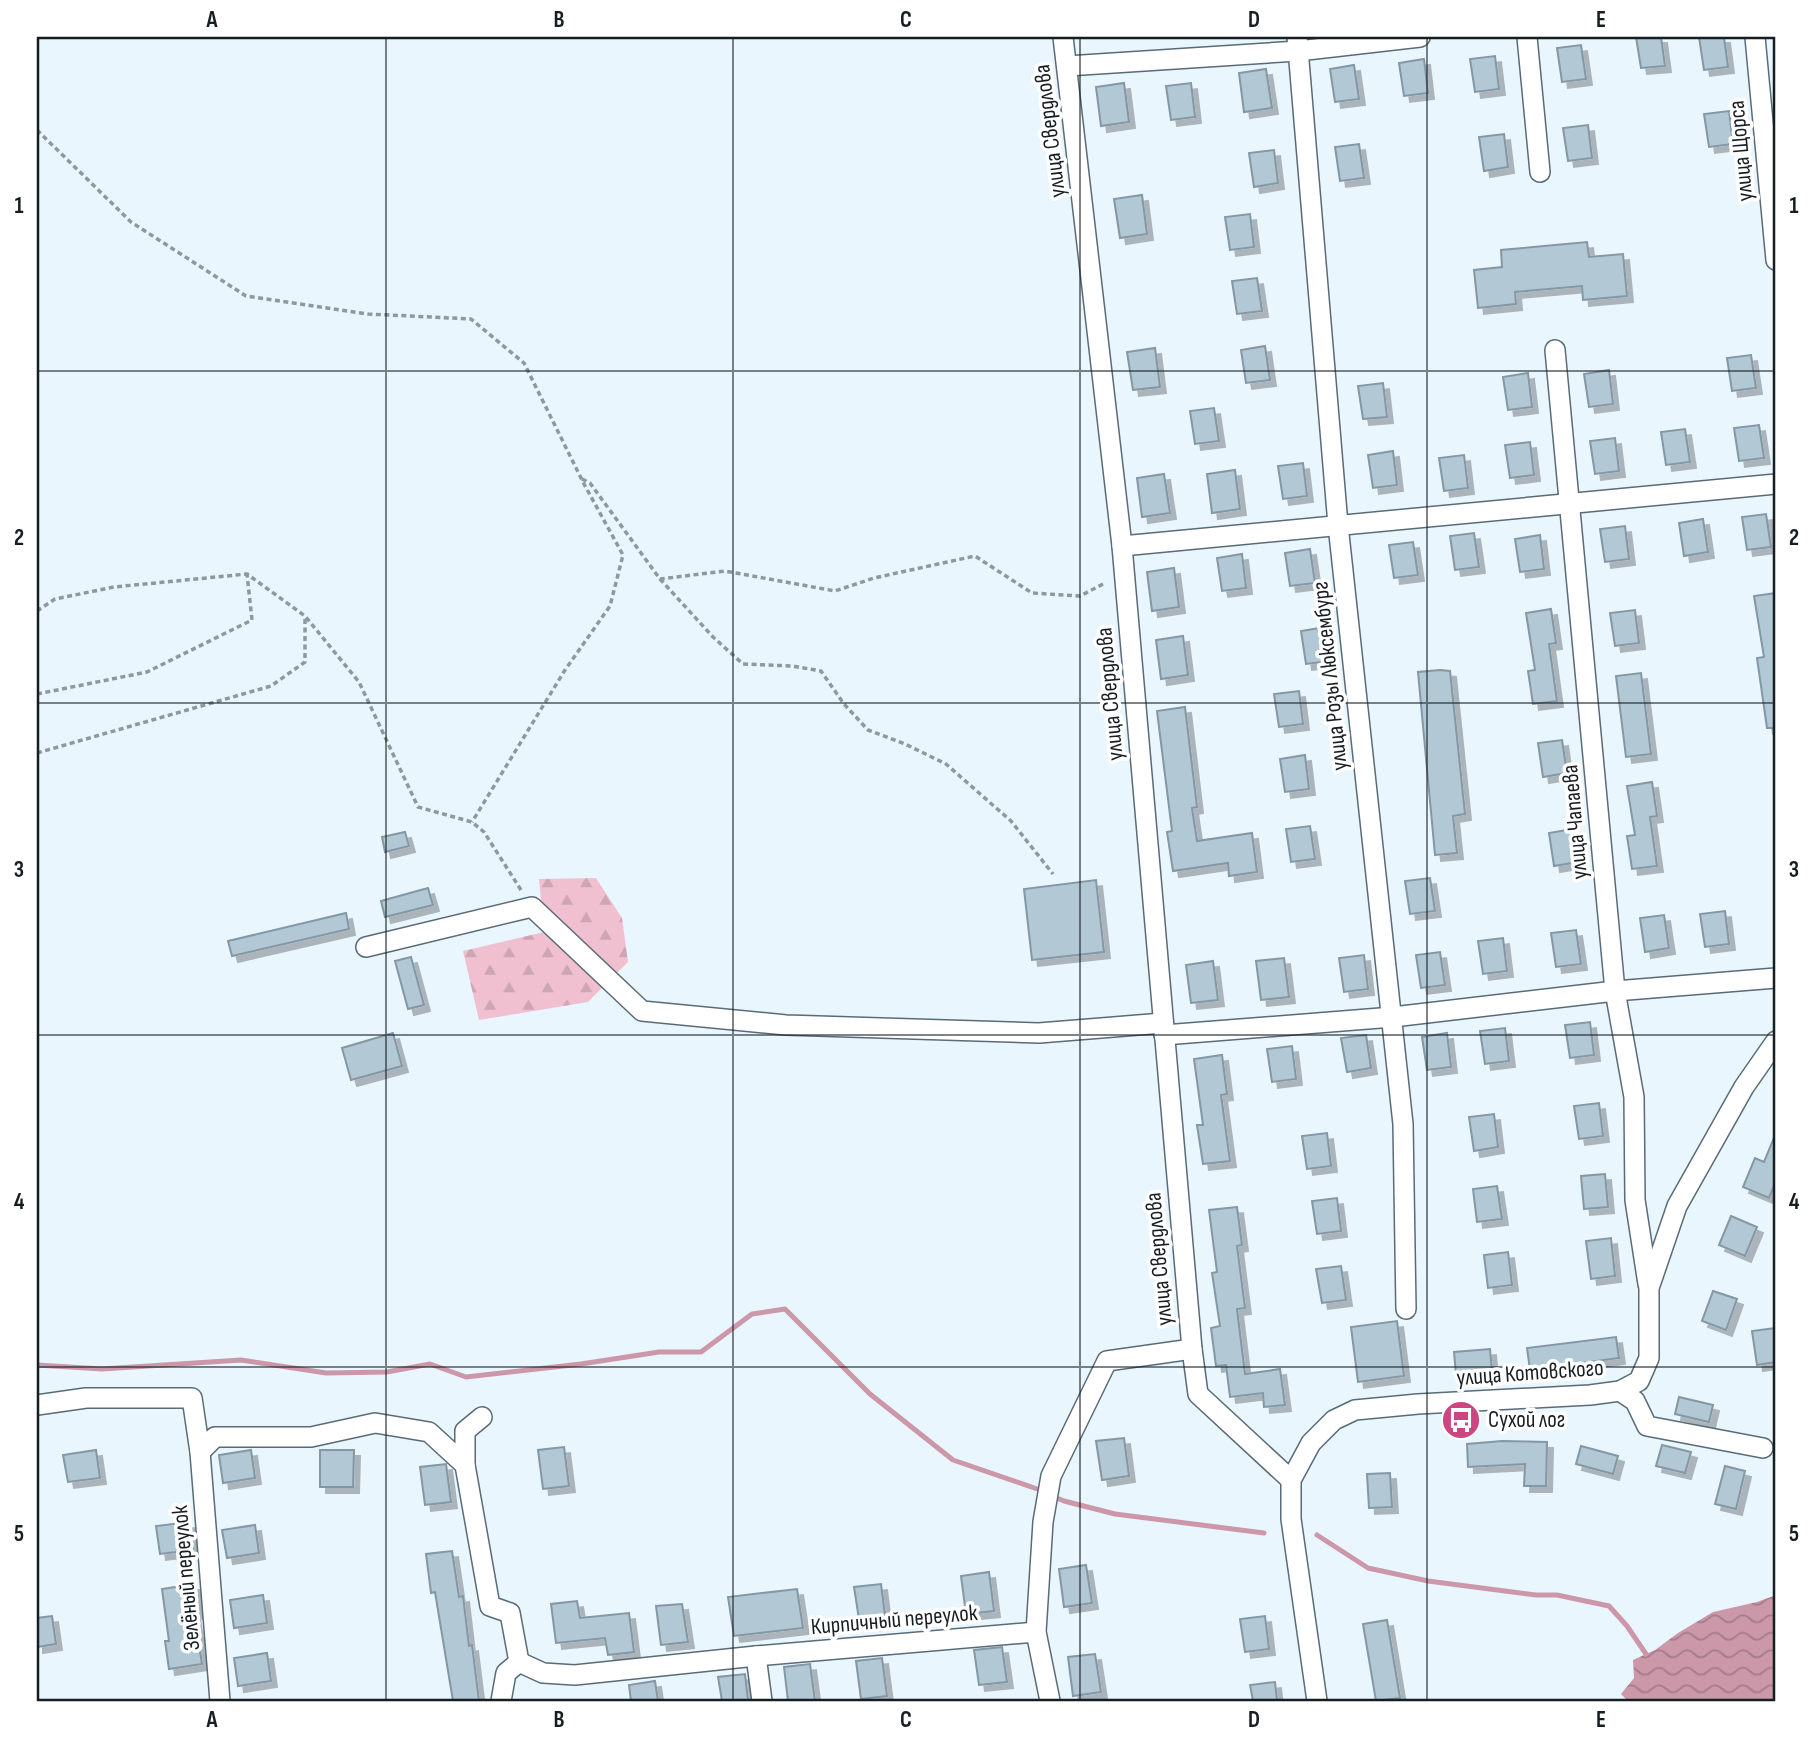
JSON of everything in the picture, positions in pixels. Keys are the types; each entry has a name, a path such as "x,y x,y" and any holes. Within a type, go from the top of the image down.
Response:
{"street":[{"name":"улица Свердлова","path":"1063,37 1122,546 1163,1029 1198,1394 1291,1480"},
{"path":"1067,66 1297,44 1420,37"},
{"path":"1527,37 1540,172"},
{"name":"улица Щорса","path":"1755,37 1776,260"},
{"name":"улица Розы Люксембург","path":"1297,44 1338,525 1403,1124 1406,1309"},
{"name":"улица Чапаева","path":"1555,350 1615,991 1634,1097 1635,1200 1649,1288"},
{"path":"1122,546 1776,484"},
{"path":"366,947 532,907 642,1012 786,1025 1039,1033 1393,1017 1615,991 1776,978"},
{"name":"улица Котовского","path":"1291,1480 1311,1443 1334,1420 1355,1410 1590,1395 1620,1391 1639,1381 1649,1358 1649,1288 1676,1206 1744,1087 1776,1041"},
{"name":"улица Свердлова","path":"1050,1701 1036,1632 1043,1522 1051,1476 1107,1361 1192,1349"},
{"path":"1620,1391 1635,1401 1647,1426 1763,1448"},
{"name":"Зелёный переулок","path":"37,1405 86,1398 192,1398 200,1452 220,1701"},
{"path":"482,1418 466,1432 465,1465 490,1606 510,1613 519,1662 506,1673 501,1701"},
{"path":"200,1452 215,1437 311,1437 375,1423 429,1432 465,1465"},
{"path":"1291,1480 1291,1519 1317,1701"},
{"name":"Кирпичный переулок","path":"519,1662 543,1673 575,1675 756,1656 1036,1632"},
{"path":"756,1656 762,1701"}],"path":[{"path":"37,130 131,222 246,296 368,314 471,319 524,363 623,555 610,606 565,670 472,822"},
{"path":"581,478 590,484 660,579 713,637 743,663 821,671 844,704 868,730 946,764 1011,821 1054,874"},
{"path":"660,579 725,571 835,591 874,578 975,556 1032,593 1080,596 1105,585 1109,575"},
{"path":"37,611 55,599 114,586 247,574 305,616 359,682 418,807 472,822 484,832 532,907"},
{"path":"37,694 147,672 252,620 247,574"},
{"path":"37,753 271,686 305,662 305,616"}],"green space":[{"path":"596,878 622,918 628,962 588,1002 479,1020 463,951 544,932 539,879"}],"water":[{"path":"1776,1595 1776,1701 1628,1701 1621,1694 1634,1678 1633,1660 1655,1650 1713,1612"}],"building":[{"path":"1636,37 1661,37 1665,66 1641,68"},
{"path":"1699,37 1724,37 1728,67 1704,70"},
{"path":"1581,45 1586,79 1562,82 1557,48"},
{"path":"1495,56 1499,89 1475,92 1470,59"},
{"path":"1424,59 1428,93 1404,96 1399,63"},
{"path":"1354,65 1359,99 1335,102 1330,69"},
{"path":"1266,69 1272,108 1244,112 1239,73"},
{"path":"1124,83 1129,122 1101,126 1096,87"},
{"path":"1191,83 1195,117 1171,120 1166,86"},
{"path":"1729,111 1733,144 1709,147 1704,114"},
{"path":"1588,125 1592,158 1568,161 1563,128"},
{"path":"1504,134 1508,167 1484,171 1479,137"},
{"path":"1359,144 1364,178 1340,181 1335,147"},
{"path":"1274,150 1278,183 1254,187 1249,153"},
{"path":"1142,195 1147,234 1120,238 1114,199"},
{"path":"1250,214 1254,247 1230,250 1225,217"},
{"path":"1587,242 1589,257 1623,254 1627,296 1583,300 1582,286 1515,292 1516,304 1478,308 1474,270 1502,267 1501,250"},
{"path":"1257,278 1262,311 1237,314 1232,281"},
{"path":"1265,346 1270,380 1246,383 1241,350"},
{"path":"1155,348 1160,387 1133,390 1127,352"},
{"path":"1751,355 1756,388 1732,391 1727,358"},
{"path":"1609,370 1613,404 1589,407 1584,374"},
{"path":"1528,373 1532,407 1508,410 1503,377"},
{"path":"1383,383 1387,417 1363,419 1358,386"},
{"path":"1214,408 1219,441 1195,444 1190,411"},
{"path":"1759,425 1764,458 1739,461 1734,428"},
{"path":"1685,429 1690,462 1666,465 1661,432"},
{"path":"1615,438 1619,471 1595,474 1590,441"},
{"path":"1530,442 1534,475 1510,478 1505,445"},
{"path":"1393,451 1397,485 1373,488 1368,455"},
{"path":"1464,455 1468,488 1444,491 1439,458"},
{"path":"1303,463 1307,496 1283,499 1278,466"},
{"path":"1235,470 1240,509 1212,513 1207,474"},
{"path":"1164,474 1170,513 1142,517 1137,478"},
{"path":"1766,514 1771,547 1747,550 1742,517"},
{"path":"1703,519 1708,552 1684,556 1679,523"},
{"path":"1625,526 1629,559 1605,562 1600,529"},
{"path":"1474,533 1479,567 1455,570 1450,536"},
{"path":"1540,535 1544,569 1520,572 1515,539"},
{"path":"1413,542 1418,575 1394,578 1389,545"},
{"path":"1310,549 1315,583 1290,586 1285,553"},
{"path":"1242,554 1246,588 1222,591 1217,558"},
{"path":"1174,568 1179,607 1152,611 1147,572"},
{"path":"1776,593 1776,728 1767,728 1757,658 1764,657 1754,596"},
{"path":"1551,609 1556,643 1549,644 1557,701 1533,704 1528,671 1535,670 1526,613"},
{"path":"1635,610 1639,643 1615,646 1610,613"},
{"path":"1326,627 1330,661 1306,664 1301,631"},
{"path":"1183,636 1188,675 1161,679 1156,640"},
{"path":"1450,671 1465,814 1453,816 1457,853 1435,855 1418,672"},
{"path":"1641,673 1651,754 1626,757 1616,676"},
{"path":"1299,691 1303,724 1279,727 1274,694"},
{"path":"1185,707 1197,807 1192,808 1197,841 1252,833 1257,872 1229,876 1228,863 1173,871 1167,832 1172,831 1157,711"},
{"path":"1562,740 1567,773 1543,777 1538,743"},
{"path":"1305,755 1309,789 1285,792 1280,759"},
{"path":"1652,782 1657,816 1650,817 1657,866 1632,869 1627,836 1635,835 1627,786"},
{"path":"1310,826 1315,859 1291,862 1286,829"},
{"path":"1573,829 1578,862 1554,866 1549,833"},
{"path":"405,832 409,846 385,852 382,837"},
{"path":"1430,878 1435,911 1410,914 1405,881"},
{"path":"1096,880 1104,952 1032,960 1024,889"},
{"path":"428,888 433,905 385,917 381,901"},
{"path":"1725,911 1729,944 1705,947 1700,914"},
{"path":"346,913 349,929 232,956 228,941"},
{"path":"1664,915 1669,948 1645,952 1640,918"},
{"path":"1576,930 1581,964 1556,967 1551,933"},
{"path":"1503,938 1507,971 1483,974 1478,941"},
{"path":"1440,952 1445,985 1421,988 1416,955"},
{"path":"1364,955 1368,989 1344,992 1339,958"},
{"path":"411,957 424,1005 408,1009 395,961"},
{"path":"1284,958 1289,997 1261,1000 1256,961"},
{"path":"1213,961 1218,1000 1191,1003 1186,965"},
{"path":"1590,1022 1594,1055 1570,1058 1565,1025"},
{"path":"1505,1028 1509,1061 1485,1064 1480,1031"},
{"path":"393,1033 402,1066 351,1080 342,1048"},
{"path":"1447,1033 1451,1067 1427,1070 1422,1037"},
{"path":"1366,1035 1371,1068 1347,1072 1341,1038"},
{"path":"1292,1046 1296,1079 1272,1082 1267,1049"},
{"path":"1222,1055 1227,1094 1221,1095 1230,1161 1203,1164 1197,1125 1203,1125 1194,1059"},
{"path":"1599,1103 1603,1136 1579,1139 1574,1106"},
{"path":"1494,1114 1498,1147 1474,1151 1469,1117"},
{"path":"1327,1133 1331,1166 1307,1169 1302,1136"},
{"path":"1776,1133 1776,1181 1769,1198 1743,1187 1755,1158 1764,1162"},
{"path":"1605,1174 1608,1207 1584,1209 1581,1176"},
{"path":"1497,1186 1502,1219 1477,1222 1473,1189"},
{"path":"1337,1198 1341,1231 1317,1234 1312,1201"},
{"path":"1237,1207 1242,1245 1237,1246 1245,1308 1237,1309 1245,1374 1280,1369 1285,1405 1264,1407 1263,1393 1230,1397 1226,1365 1216,1366 1211,1328 1220,1326 1212,1273 1217,1272 1209,1210"},
{"path":"1731,1216 1757,1227 1745,1256 1719,1245"},
{"path":"1611,1238 1615,1276 1591,1279 1586,1241"},
{"path":"1508,1252 1512,1285 1488,1288 1484,1255"},
{"path":"1341,1266 1346,1300 1322,1303 1316,1269"},
{"path":"1713,1291 1737,1299 1726,1330 1702,1321"},
{"path":"1397,1321 1404,1376 1358,1382 1351,1327"},
{"path":"1776,1328 1776,1362 1757,1365 1752,1331"},
{"path":"1616,1337 1619,1358 1530,1370 1527,1348"},
{"path":"1490,1349 1492,1372 1456,1375 1454,1352"},
{"path":"1679,1397 1713,1405 1709,1422 1675,1414"},
{"path":"1124,1438 1129,1476 1102,1480 1096,1441"},
{"path":"1502,1441 1547,1442 1546,1486 1524,1486 1525,1464 1468,1467 1467,1444"},
{"path":"1662,1445 1691,1452 1685,1473 1656,1466"},
{"path":"1581,1446 1618,1456 1613,1474 1576,1464"},
{"path":"564,1447 569,1486 543,1489 538,1450"},
{"path":"96,1450 100,1478 68,1482 63,1455"},
{"path":"251,1450 255,1478 223,1483 219,1455"},
{"path":"320,1450 354,1450 353,1487 320,1487"},
{"path":"446,1464 451,1502 425,1505 420,1467"},
{"path":"1725,1466 1745,1471 1736,1509 1715,1504"},
{"path":"1390,1473 1392,1507 1369,1508 1367,1474"},
{"path":"189,1522 193,1550 160,1554 156,1526"},
{"path":"255,1525 259,1553 227,1558 222,1530"},
{"path":"452,1551 459,1597 463,1596 469,1646 472,1645 479,1701 453,1701 435,1592 431,1593 426,1554"},
{"path":"1086,1565 1092,1603 1064,1607 1059,1569"},
{"path":"989,1572 994,1611 966,1614 961,1576"},
{"path":"194,1584 198,1612 194,1613 202,1664 169,1669 165,1641 169,1641 162,1589"},
{"path":"881,1584 886,1623 860,1626 854,1587"},
{"path":"797,1589 803,1628 734,1636 728,1597"},
{"path":"263,1595 267,1623 234,1628 230,1600"},
{"path":"577,1601 580,1618 629,1613 634,1652 608,1655 605,1638 556,1643 551,1604"},
{"path":"682,1604 688,1642 661,1645 656,1606"},
{"path":"52,1616 56,1644 37,1647 37,1618"},
{"path":"1265,1616 1269,1649 1245,1652 1240,1619"},
{"path":"1387,1620 1400,1698 1376,1701 1363,1624"},
{"path":"1002,1647 1007,1682 979,1685 974,1650"},
{"path":"267,1653 271,1681 238,1686 234,1658"},
{"path":"1095,1654 1101,1692 1073,1696 1068,1657"},
{"path":"882,1658 887,1696 861,1699 856,1661"},
{"path":"810,1664 815,1701 788,1701 784,1667"},
{"path":"745,1674 748,1701 722,1701 718,1677"},
{"path":"655,1681 658,1701 631,1701 629,1685"},
{"path":"1275,1682 1277,1701 1253,1701 1250,1685"}],"waterway":[{"path":"37,1365 102,1369 241,1360 326,1373 387,1372 430,1364 466,1377 659,1352 701,1352 752,1314 785,1309 870,1394 953,1460 1043,1491"},
{"path":"1052,1496 1115,1514 1264,1533"},
{"path":"1317,1535 1368,1568 1428,1581 1536,1595 1557,1595 1609,1606 1646,1654"}],"place":[{"name":"Сухой лог","path":"1461,1420"}]}
